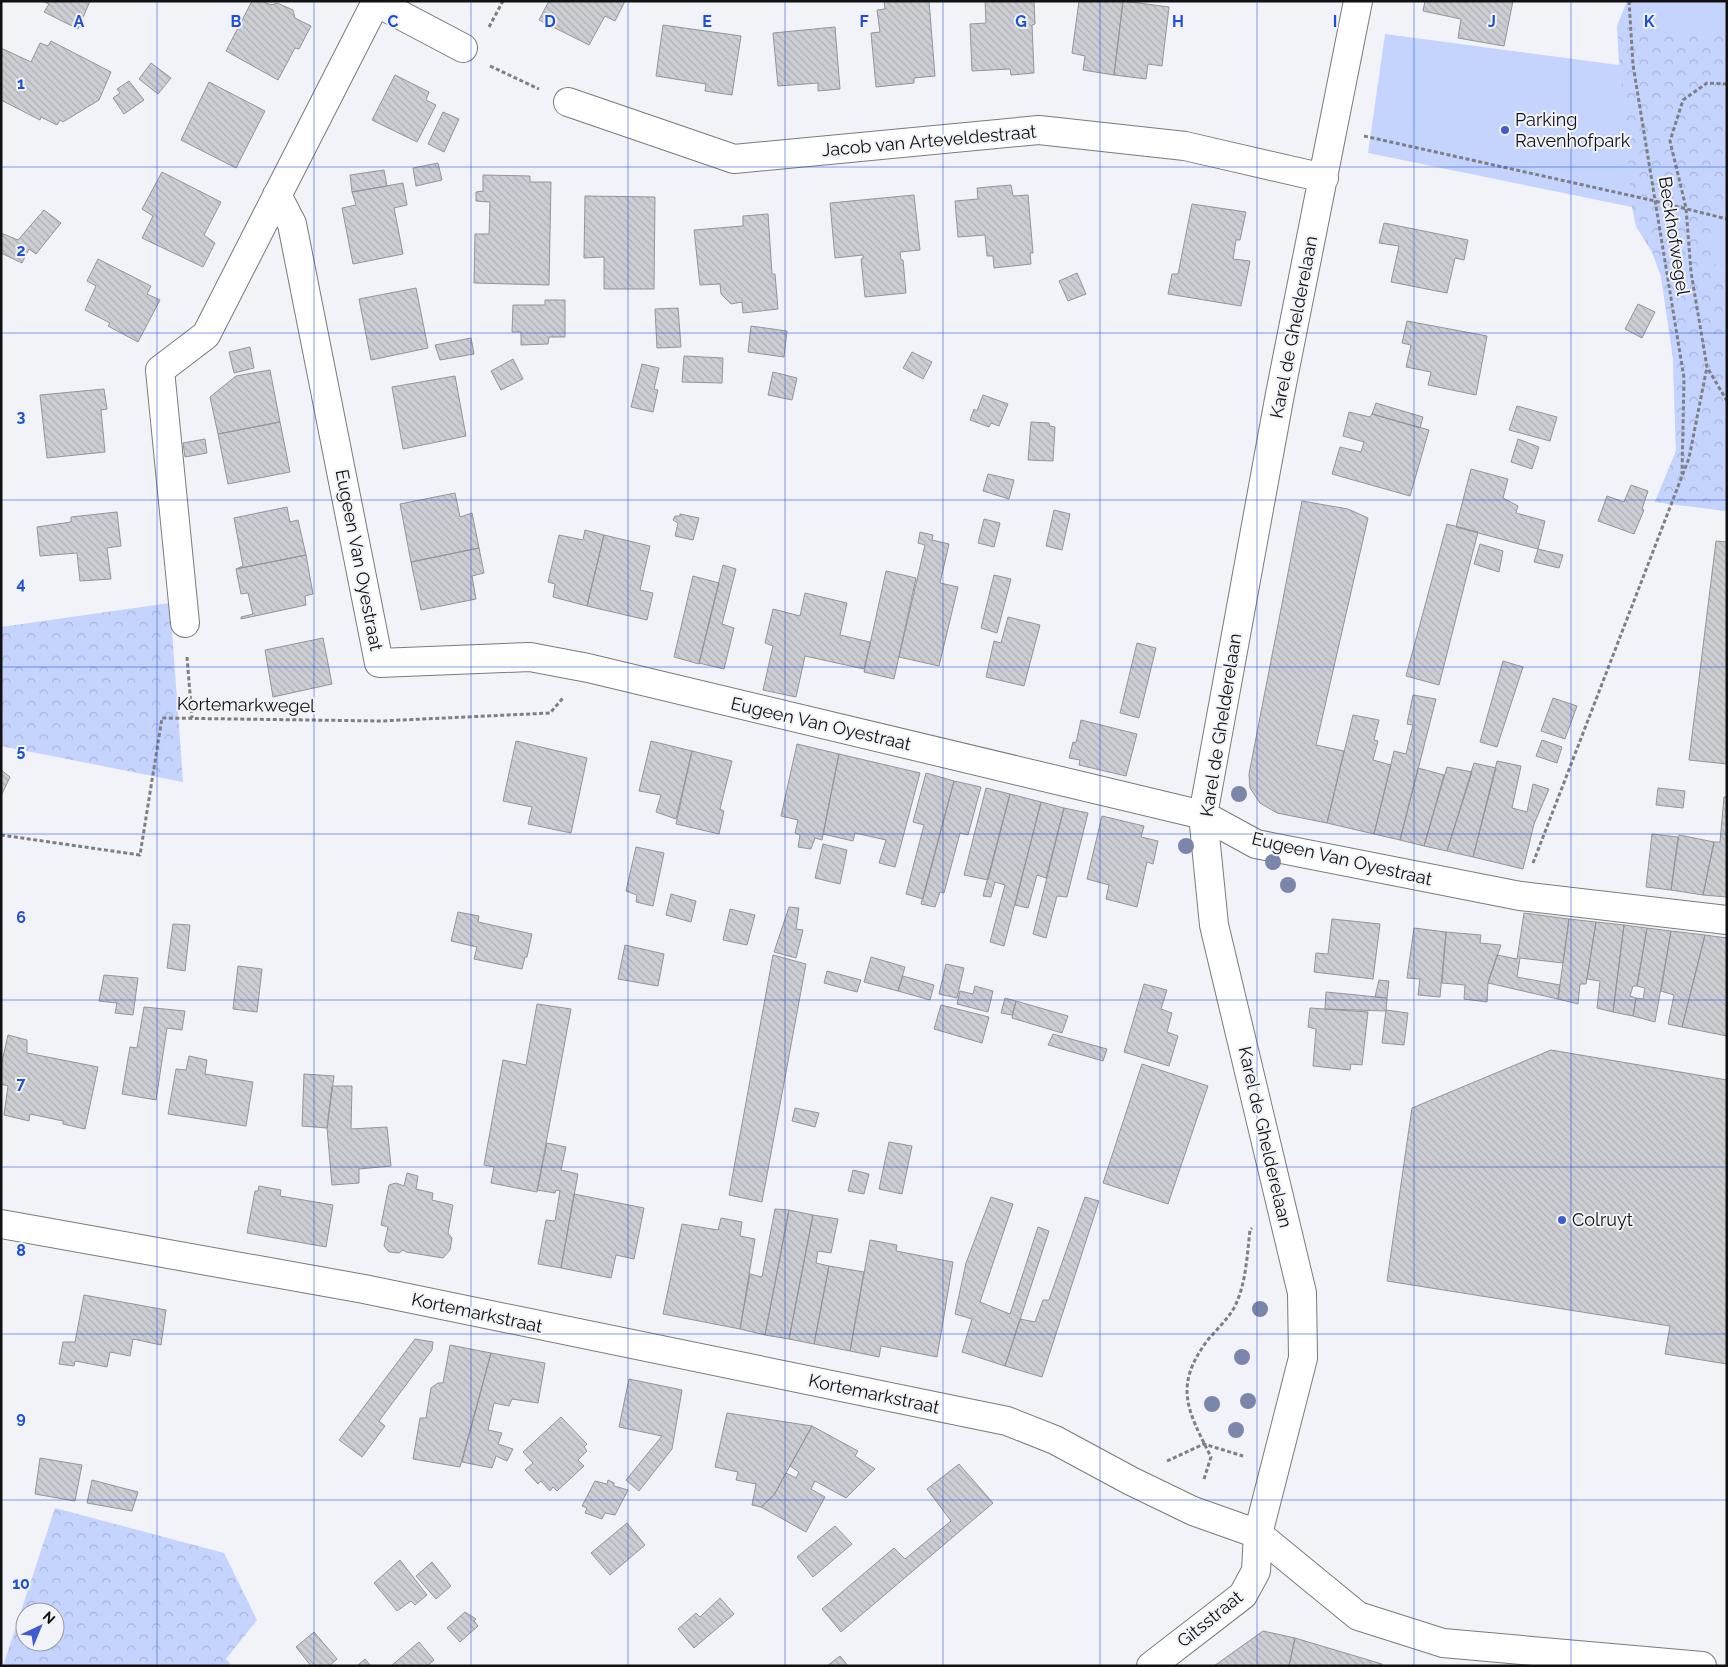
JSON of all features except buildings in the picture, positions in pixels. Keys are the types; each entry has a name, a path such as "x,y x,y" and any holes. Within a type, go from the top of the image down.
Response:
{"street":[{"name":"Karel de Ghelderelaan","path":"1258,1534 1303,1358 1302,1292 1214,925 1203,815 1280,394 1358,1"},
{"path":"185,623 160,370 206,335 375,2 463,48"},
{"name":"Jacob van Arteveldestraat","path":"568,102 734,159 1039,130 1185,146 1324,178"},
{"name":"Eugeen Van Oyestraat","path":"277,195 292,224 379,663 530,657 588,668 1203,815 1256,844 1520,896 1727,920"},
{"name":"Kortemarkstraat","path":"1,1224 364,1290 1007,1421 1055,1440 1131,1482 1193,1511 1258,1534 1358,1616 1443,1643 1702,1666"},
{"name":"Gitsstraat","path":"1151,1666 1243,1596 1256,1571 1258,1534"}],"path":[{"name":"Beckhofwegel","path":"1629,1 1633,65 1684,378 1682,476"},
{"path":"463,48 475,60 568,102"},
{"path":"1520,896 1689,458 1706,367 1691,272 1686,208 1670,141 1683,100 1707,83 1727,84"},
{"path":"1334,129 1686,208 1727,219"},
{"path":"1706,367 1727,401"},
{"path":"185,623 192,718"},
{"name":"Kortemarkwegel","path":"1,835 140,855 162,718 381,721 550,713 588,668"},
{"path":"1193,1511 1211,1458 1195,1424 1187,1396 1187,1377 1194,1359 1233,1310 1242,1289 1250,1230 1280,1200"},
{"path":"1131,1482 1156,1466 1204,1444 1275,1466"}],"green space":[{"path":"1627,1 1727,1 1727,511 1655,502 1676,451 1673,358 1661,276 1652,252 1636,226 1632,207 1368,153 1385,34 1619,65 1617,26"},
{"path":"1617,26 1727,36 1727,200 1711,197 1711,264 1727,266 1727,511 1655,502 1676,451 1673,358 1661,276 1652,252 1636,226 1632,207"},
{"path":"170,603 183,782 1,746 1,627"},
{"path":"55,1508 224,1553 257,1620 226,1659 232,1666 3,1666 15,1630 15,1652 65,1652 65,1602 24,1602"}],"place":[{"name":"Parking Ravenhofpark","path":"1505,130"},
{"name":"Colruyt","path":"1562,1220"}]}
